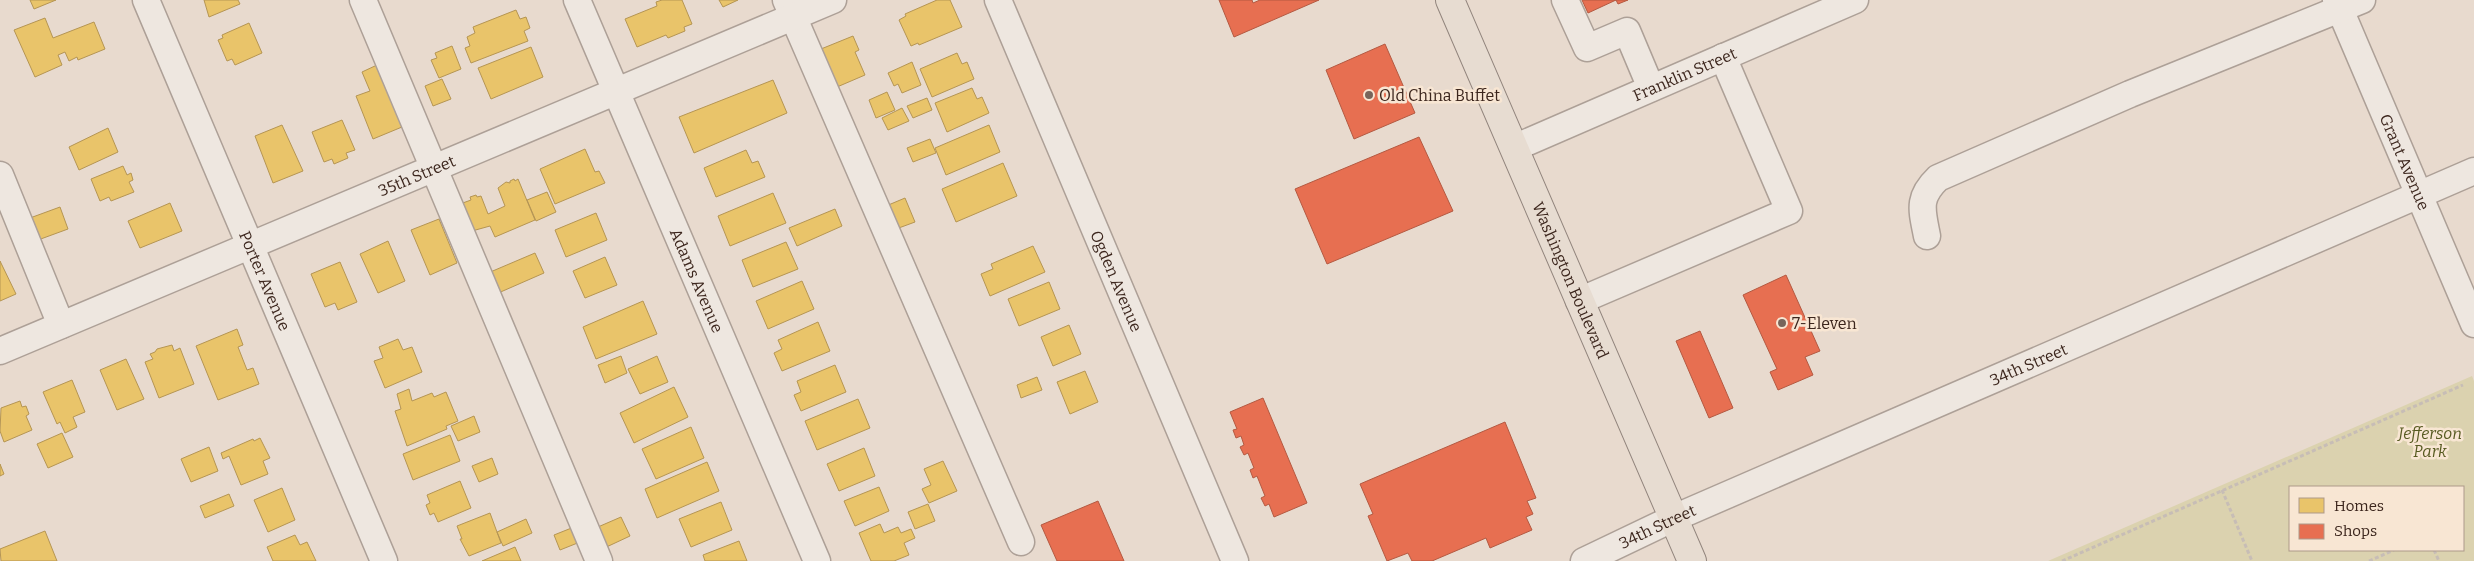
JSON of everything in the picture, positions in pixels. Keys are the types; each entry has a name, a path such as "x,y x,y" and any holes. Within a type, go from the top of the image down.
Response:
{"main road":[{"name":"Washington Boulevard","path":"1450,0 1692,561"},
{"path":"1464,35 1473,0"}],"street":[{"name":"Porter Avenue","path":"146,0 384,561"},
{"path":"363,0 599,561"},
{"name":"Adams Avenue","path":"577,0 817,561"},
{"name":"35th Street","path":"0,351 616,92 789,8 833,0"},
{"name":"Ogden Avenue","path":"998,0 1235,561"},
{"path":"1565,0 1587,48 1627,31 1651,88"},
{"name":"Franklin Street","path":"1514,148 1855,0"},
{"path":"1927,236 1921,205 1928,188 1938,178 2130,94 2346,3"},
{"name":"Grant Avenue","path":"2346,3 2419,194 2474,324"},
{"path":"789,8 1021,542"},
{"path":"1579,301 1789,211 1723,57"},
{"name":"34th Street","path":"1584,561 1674,518 2474,171"},
{"path":"0,175 61,325"}],"path":[{"path":"2062,561 2463,385"},
{"path":"2222,490 2252,561"},
{"path":"2369,561 2392,551"}],"green space":[{"name":"Jefferson Park","path":"2472,376 2474,381 2474,561 2048,561"}],"building: Homes":[{"path":"30,0 56,0 34,9"},
{"path":"204,0 238,0 240,4 209,17"},
{"path":"662,0 682,0 692,24 684,27 685,31 668,38 666,35 637,47 625,19 657,6 656,2"},
{"path":"719,0 738,0 723,7"},
{"path":"937,0 950,0 962,27 919,45 918,43 911,46 899,20 906,16 905,14"},
{"path":"516,10 520,19 526,17 530,28 524,31 528,41 471,63 465,48 470,46 467,37 475,33 473,27"},
{"path":"45,18 53,38 94,22 105,49 78,60 77,57 69,61 65,52 58,55 62,65 35,77 14,30"},
{"path":"249,23 262,53 235,65 232,59 227,61 218,40 223,38 222,35"},
{"path":"853,36 859,50 855,52 865,75 837,87 821,49"},
{"path":"452,46 461,69 439,78 431,60 437,58 435,53"},
{"path":"531,47 543,77 491,99 478,68"},
{"path":"957,53 962,64 967,62 974,79 932,97 920,69"},
{"path":"912,62 921,85 902,93 898,84 894,86 888,73"},
{"path":"377,65 402,127 373,139 356,96 370,91 362,72"},
{"path":"442,79 451,99 433,106 425,86"},
{"path":"773,80 787,113 694,153 679,117"},
{"path":"972,88 977,99 982,97 989,113 947,132 935,103"},
{"path":"887,92 895,110 876,118 869,100"},
{"path":"927,98 932,110 913,118 907,106"},
{"path":"902,108 909,121 888,130 882,118"},
{"path":"342,120 355,150 346,153 348,158 334,164 332,159 324,162 312,132"},
{"path":"282,125 303,171 273,183 255,136"},
{"path":"989,125 1000,152 946,175 935,148"},
{"path":"108,128 118,152 79,170 69,147"},
{"path":"930,139 936,153 913,162 907,148"},
{"path":"585,149 595,172 599,171 605,183 555,204 540,169"},
{"path":"746,150 752,163 758,161 765,177 716,197 704,168"},
{"path":"1003,163 1017,196 956,222 942,189"},
{"path":"123,166 127,175 131,173 133,180 129,182 134,192 111,201 109,197 100,201 91,179"},
{"path":"514,179 515,181 518,179 535,220 495,237 490,226 472,231 460,204 471,200 470,197 481,196 488,214 505,206 498,188 506,182 510,183"},
{"path":"547,192 556,212 536,221 527,200"},
{"path":"773,193 786,223 730,246 718,216"},
{"path":"905,198 915,222 896,229 886,206"},
{"path":"170,203 182,231 140,248 128,221"},
{"path":"60,207 68,229 38,240 30,218"},
{"path":"835,209 842,226 797,246 789,228"},
{"path":"596,213 607,240 566,257 555,230"},
{"path":"439,219 457,263 430,275 411,230"},
{"path":"388,241 405,281 378,293 360,254"},
{"path":"786,242 798,269 753,287 742,260"},
{"path":"1033,246 1045,272 990,296 981,274 993,269 991,264"},
{"path":"535,253 544,273 496,294 488,273"},
{"path":"605,257 617,285 585,298 573,271"},
{"path":"0,261 16,294 0,301"},
{"path":"340,262 357,302 338,310 335,303 325,307 311,274"},
{"path":"802,281 814,309 768,329 756,301"},
{"path":"1049,282 1060,309 1019,326 1008,299"},
{"path":"643,301 657,334 596,359 583,327"},
{"path":"818,322 830,351 782,371 774,353 782,349 778,340"},
{"path":"1069,325 1081,354 1053,366 1041,337"},
{"path":"237,329 243,345 238,347 247,370 253,368 259,384 218,400 196,346"},
{"path":"398,339 403,350 412,347 422,372 385,388 374,361 383,358 379,347"},
{"path":"172,345 174,351 180,348 194,384 159,398 145,362 153,359 150,354 157,349"},
{"path":"621,356 627,373 605,383 598,365"},
{"path":"657,356 668,382 640,394 628,369"},
{"path":"126,359 144,399 117,410 100,370"},
{"path":"835,365 846,392 801,411 794,395 801,392 797,381"},
{"path":"1085,371 1098,402 1070,414 1057,382"},
{"path":"1037,377 1042,390 1021,398 1017,385"},
{"path":"72,380 85,412 73,417 77,427 65,433 60,422 57,424 43,392"},
{"path":"674,387 688,417 634,443 620,413"},
{"path":"409,389 412,401 432,393 434,397 446,392 458,421 446,426 447,429 407,446 395,411 401,409 397,394"},
{"path":"858,399 870,428 817,450 805,421"},
{"path":"20,401 22,407 26,406 29,414 26,416 32,430 4,442 0,431 1,408"},
{"path":"474,416 480,432 458,441 451,426"},
{"path":"691,427 704,458 656,479 642,449"},
{"path":"62,433 73,457 48,468 37,444"},
{"path":"450,435 460,461 413,480 403,454"},
{"path":"260,438 270,458 263,461 268,474 241,485 229,456 223,459 221,453 253,439 254,441"},
{"path":"209,447 218,471 191,482 181,459"},
{"path":"864,448 875,476 839,491 827,464"},
{"path":"492,458 498,474 479,482 472,466"},
{"path":"943,461 957,491 929,503 922,489 931,485 924,469"},
{"path":"707,462 719,491 657,518 645,489"},
{"path":"0,464 4,474 0,476"},
{"path":"460,481 471,508 438,522 434,513 430,515 426,505 430,503 427,495"},
{"path":"879,487 889,511 855,526 844,501"},
{"path":"282,488 295,520 268,532 254,500"},
{"path":"229,494 234,506 205,518 200,506"},
{"path":"721,502 732,530 691,547 679,519"},
{"path":"928,504 935,521 915,529 908,512"},
{"path":"490,513 501,543 469,556 460,539 462,539 457,526"},
{"path":"621,517 630,536 600,550 591,530"},
{"path":"526,519 532,533 503,546 497,532"},
{"path":"880,524 884,533 898,527 901,533 911,529 915,538 904,543 909,555 894,561 871,561 859,533"},
{"path":"574,527 580,542 560,550 554,535"},
{"path":"45,531 57,561 1,561 0,549"},
{"path":"295,535 300,545 307,542 316,561 273,561 267,547"},
{"path":"739,541 747,561 705,561 703,555"},
{"path":"515,547 521,561 482,561"}],"building: Shops":[{"path":"1219,0 1252,0 1253,3 1260,0 1319,0 1234,37"},
{"path":"1582,0 1616,0 1588,13"},
{"path":"1616,0 1628,0 1618,4"},
{"path":"1385,44 1415,113 1354,139 1326,70"},
{"path":"1419,137 1453,211 1327,264 1295,189"},
{"name":"7-Eleven","path":"1786,275 1820,351 1805,357 1813,375 1778,390 1770,372 1777,369 1743,295"},
{"path":"1700,331 1733,408 1709,418 1676,341"},
{"path":"1263,398 1307,503 1274,517 1269,504 1265,506 1261,498 1265,496 1257,476 1253,478 1250,470 1254,468 1248,453 1244,455 1240,447 1244,445 1241,436 1236,438 1233,430 1237,429 1230,412"},
{"path":"1505,422 1536,498 1527,501 1533,514 1526,517 1532,530 1490,548 1486,538 1432,561 1412,561 1408,553 1387,561 1368,516 1373,514 1360,484"},
{"path":"1098,501 1124,561 1057,561 1041,525"}],"place":[{"name":"Old China Buffet","path":"1369,95"},
{"name":"7-Eleven","path":"1782,323"}]}
